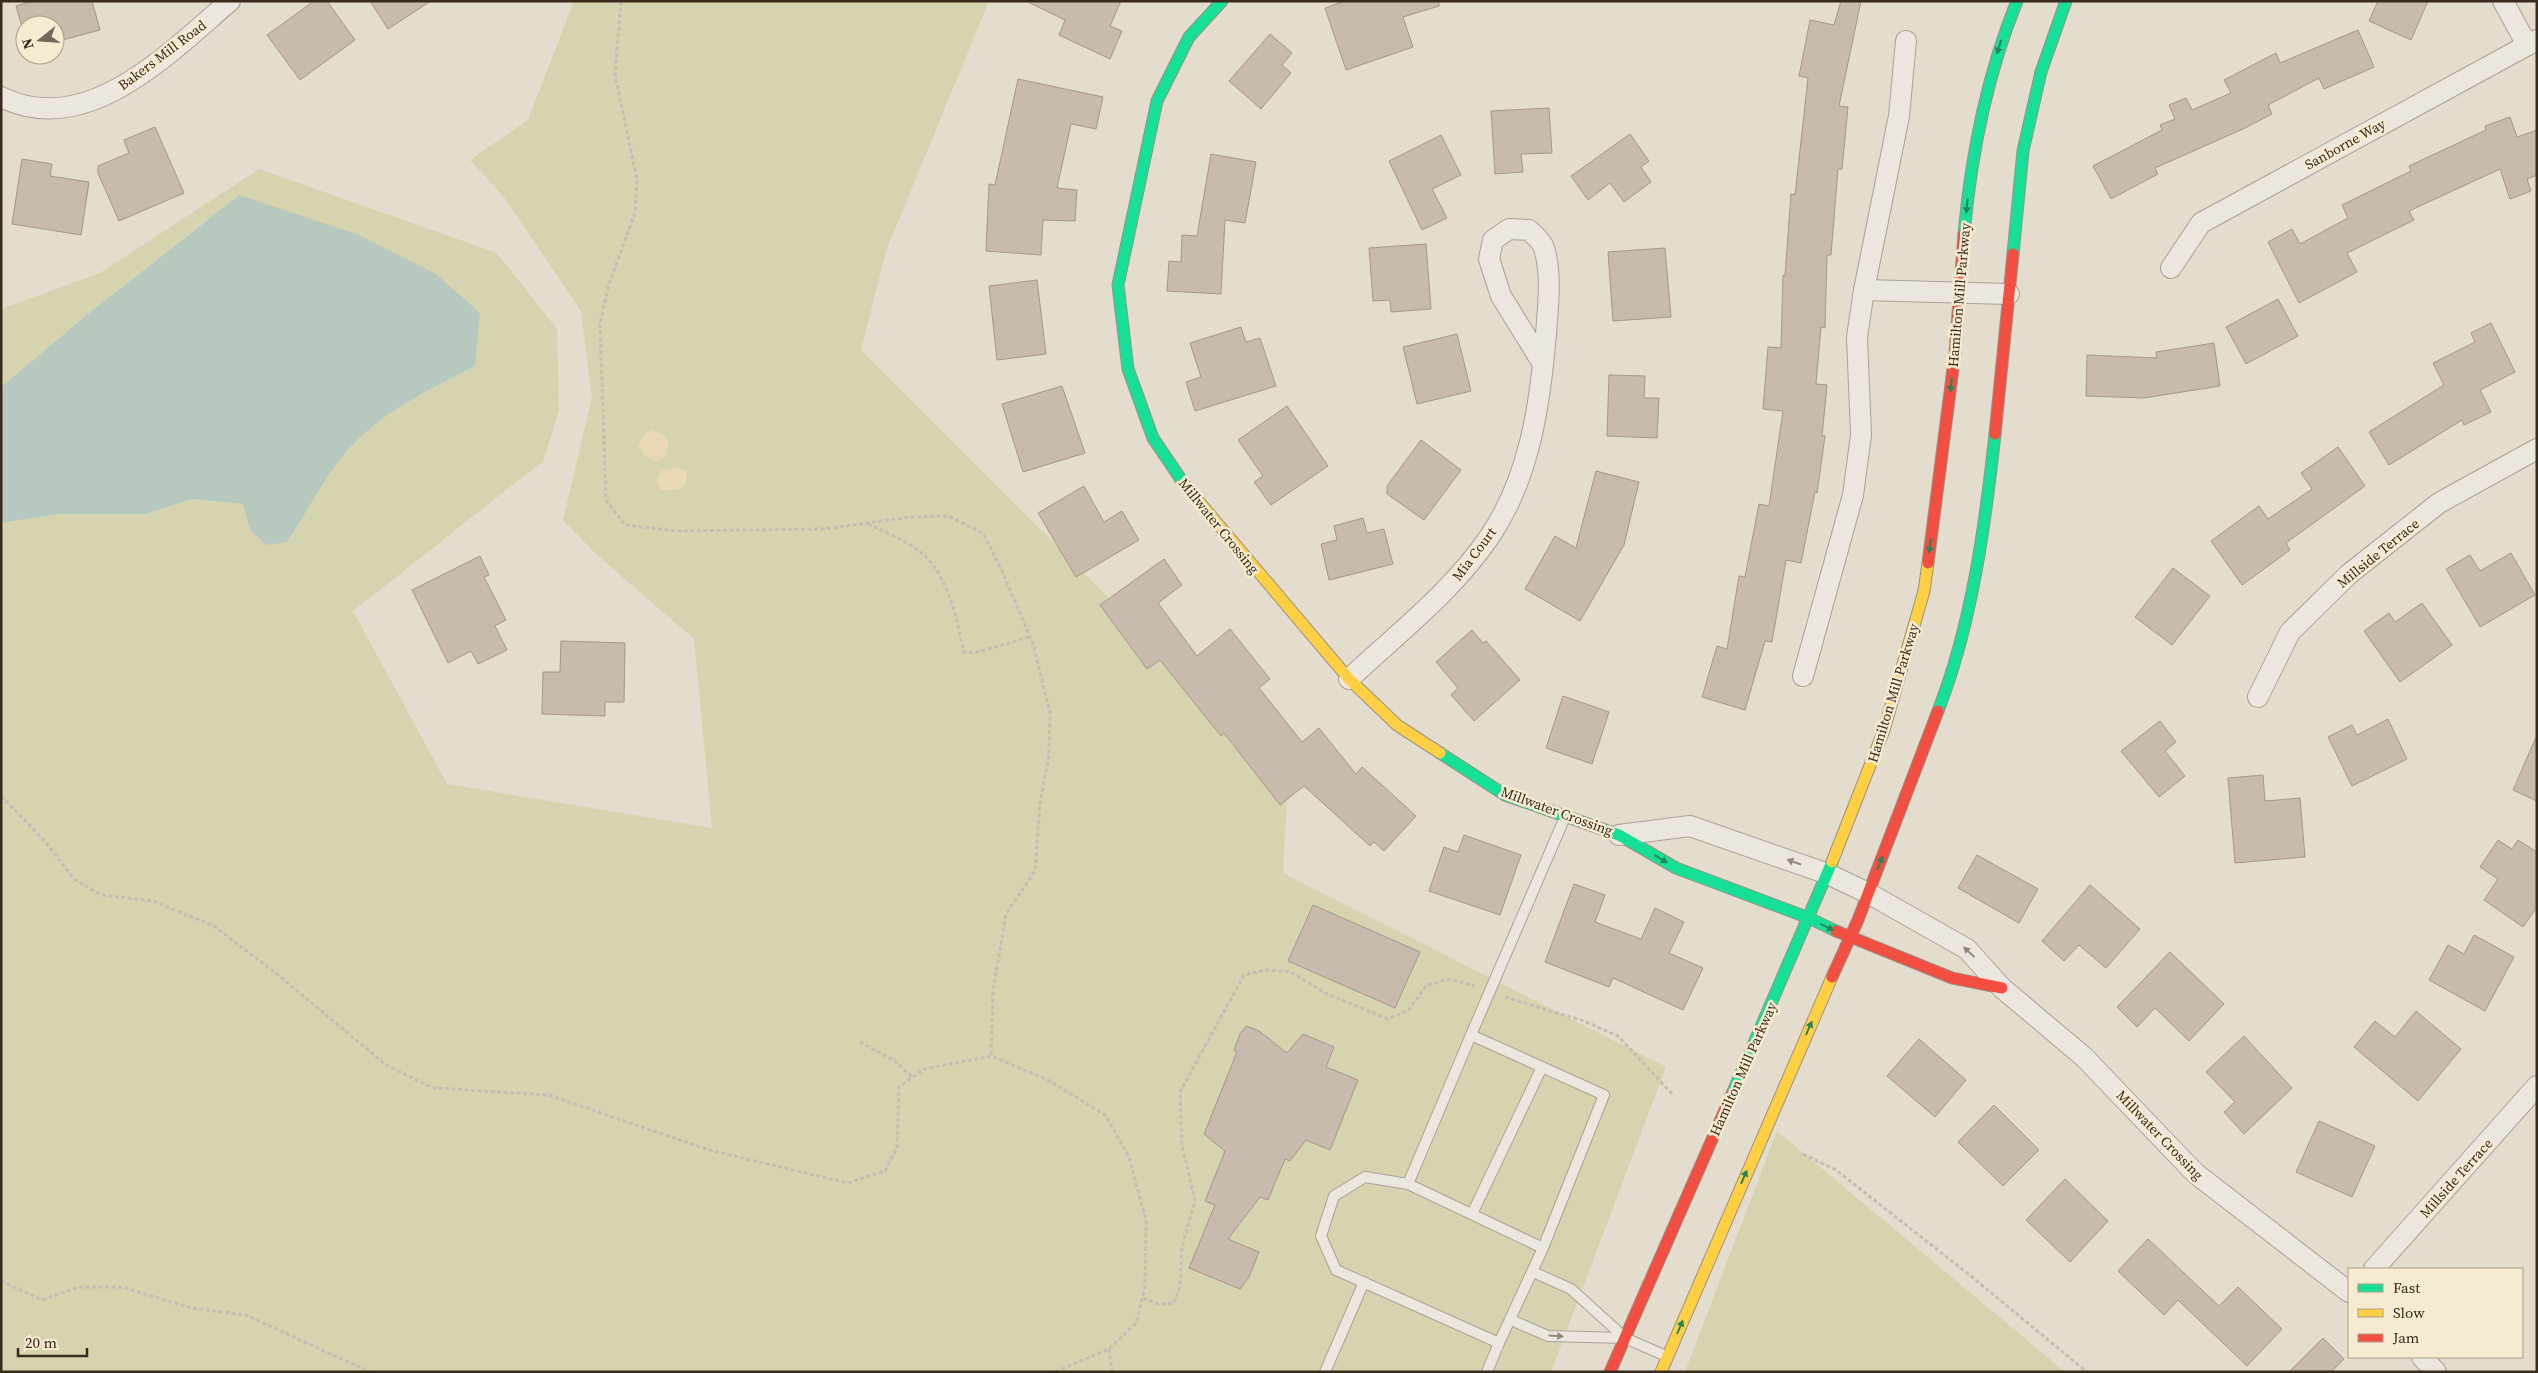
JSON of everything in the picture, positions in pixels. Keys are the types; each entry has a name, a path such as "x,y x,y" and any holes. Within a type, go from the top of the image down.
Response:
{"street":[{"name":"Bakers Mill Road","path":"1,97 19,106 55,108 96,100 126,86 230,1"},
{"name":"Millwater Crossing","path":"1222,1 1189,37 1157,101 1118,285 1128,369 1153,438 1191,495 1350,679 1397,725 1505,795 1619,835 1676,868 1808,918 1850,938 1952,978 2002,988"},
{"name":"Hamilton Mill Parkway","path":"1610,1372 1828,874 1884,730 1924,591 1955,353 1969,177 1999,45 2017,1"},
{"path":"1661,1372 1788,1075 1850,938 1946,691 1969,605 1990,481 2023,151 2041,72 2066,1"},
{"path":"2503,1 2532,42"},
{"path":"1803,676 1853,494 1861,434 1857,337 1864,290 1900,116 1906,42"},
{"name":"Sanborne Way","path":"2171,268 2201,223 2532,42"},
{"name":"Mia Court","path":"1350,679 1454,581 1490,536 1516,487 1534,433 1543,364 1548,276 1543,246 1529,230 1509,229 1493,240 1489,259 1501,296 1543,364"},
{"path":"1864,290 1960,291 2009,294"},
{"name":"Millside Terrace","path":"2258,697 2290,632 2349,574 2439,503 2537,449"},
{"name":"Millwater Crossing","path":"1619,835 1690,826 1828,874 1868,893 1967,949 2002,988 2084,1057 2195,1173 2348,1291"},
{"name":"Millside Terrace","path":"2375,1268 2531,1095 2537,1086"},
{"path":"2423,1358 2436,1372"}],"lane":[{"path":"1408,1184 1566,816"},
{"path":"1471,1035 1604,1095 1533,1272 1487,1372"},
{"path":"1472,1214 1542,1067"},
{"path":"1499,1343 1336,1270 1321,1236 1334,1196 1365,1177 1408,1184 1543,1248"},
{"path":"1533,1272 1571,1289 1625,1338 1668,1356"},
{"path":"1325,1372 1364,1282"},
{"path":"1511,1320 1548,1336 1625,1338"}],"path":[{"path":"621,1 615,74 637,180 635,213 609,284 600,323 606,500 624,524 677,531 824,530 910,517 948,516 983,533 1003,572 1030,637 1050,713 1049,755 1040,803 1035,871 1006,914 993,991 991,1056"},
{"path":"868,524 901,540 924,556 935,569 950,596 964,652 974,653 983,651 1030,637"},
{"path":"1,796 43,839 74,879 101,895 153,901 214,926 282,978 386,1065 433,1088 549,1095 709,1150 848,1184 885,1171 897,1148 898,1087 924,1069 991,1056 1050,1081 1105,1115 1129,1157 1146,1220 1145,1287 1136,1323 1109,1350 1064,1370 1055,1372"},
{"path":"1143,1298 1158,1304 1174,1303 1180,1287 1182,1248 1196,1200 1182,1146 1180,1092 1244,975 1265,970 1291,972 1325,993 1388,1019 1409,1010 1426,986 1448,978 1472,985"},
{"path":"1504,997 1584,1021 1618,1036 1674,1096"},
{"path":"860,1042 895,1061 912,1077"},
{"path":"1803,1154 1836,1170 1972,1277 2087,1372"},
{"path":"1,1281 42,1300 79,1287 122,1287 191,1308 246,1316 370,1372"},
{"path":"1109,1350 1112,1372"}],"green space":[{"path":"574,1 989,1 886,251 861,350 1288,777 1283,873 1666,1067 1551,1372 1,1372 1,523 59,514 146,514 192,499 243,504 287,542 329,474 365,433 382,419 418,396 475,366 209,218 84,317 1,387 1,309 100,273 259,169 497,253 557,329 559,411 543,461 353,611 447,784 712,828 694,639 595,553 563,520 592,397 581,311 504,197 470,160 528,120"},
{"path":"1777,1131 2065,1372 1685,1372"}],"sand":[{"path":"652,430 664,435 669,443 666,457 656,461 645,456 638,446 644,435"},
{"path":"677,467 686,471 686,485 678,490 661,490 656,481 661,471"}],"shaded area":[{"path":"239,195 359,235 436,274 480,313 475,366 418,396 382,419 365,433 329,474 287,542 267,545 250,530 243,504 192,499 146,514 59,514 1,523 1,387 84,317"}],"building":[{"path":"32,1 92,1 100,30 65,39 65,15 19,15 16,6"},
{"path":"314,1 327,1 355,40 300,80 267,35"},
{"path":"370,1 431,1 388,29"},
{"path":"1026,1 1121,1 1110,26 1122,31 1110,59 1059,35 1065,20"},
{"path":"1345,1 1439,1 1439,6 1403,17 1413,47 1346,70 1325,8"},
{"path":"1841,1 1861,1 1839,106 1848,107 1842,169 1838,169 1831,255 1827,255 1825,328 1821,327 1816,384 1827,385 1822,436 1825,436 1817,493 1815,492 1801,563 1786,560 1772,642 1765,641 1745,710 1702,697 1717,646 1727,649 1739,576 1745,577 1759,504 1769,506 1783,411 1763,409 1768,347 1781,348 1783,275 1785,276 1791,194 1795,195 1808,78 1799,76 1810,20 1834,25"},
{"path":"2378,1 2428,1 2411,40 2369,21"},
{"path":"2358,30 2374,67 2324,89 2319,78 2268,105 2272,114 2155,168 2158,174 2111,199 2093,166 2162,130 2160,125 2175,119 2169,105 2186,98 2192,110 2231,93 2224,80 2276,53 2280,63"},
{"path":"1270,34 1292,53 1282,65 1291,73 1261,109 1229,81"},
{"path":"1018,79 1103,97 1096,129 1071,124 1057,188 1077,190 1075,221 1043,220 1041,255 986,251 989,184 995,185"},
{"path":"1549,108 1552,153 1521,154 1523,172 1495,174 1491,111"},
{"path":"2510,117 2517,137 2537,130 2537,175 2527,179 2531,191 2510,199 2500,169 2409,211 2414,220 2347,253 2357,272 2299,303 2268,242 2292,229 2300,244 2348,218 2342,205 2411,171 2409,166 2486,130 2485,126"},
{"path":"155,127 184,193 119,221 98,173 98,166 129,153 124,140"},
{"path":"1630,134 1649,161 1641,167 1651,182 1624,202 1610,183 1588,200 1571,176"},
{"path":"1441,135 1461,175 1432,189 1447,218 1422,230 1389,161"},
{"path":"1211,154 1256,162 1245,223 1225,220 1221,294 1167,291 1169,261 1181,262 1182,235 1197,236"},
{"path":"22,159 52,164 50,176 89,182 81,235 12,224"},
{"path":"1426,244 1431,309 1391,312 1390,300 1373,301 1369,248"},
{"path":"1665,248 1671,317 1613,321 1608,252"},
{"path":"1037,280 1046,354 997,360 989,286"},
{"path":"2278,299 2298,336 2246,364 2226,327"},
{"path":"2491,323 2515,372 2480,390 2491,412 2464,425 2462,420 2389,465 2369,432 2444,385 2433,363 2475,342 2471,333"},
{"path":"1241,327 1246,342 1260,338 1276,386 1195,411 1186,382 1201,377 1190,343"},
{"path":"1457,334 1471,391 1417,404 1403,347"},
{"path":"2214,343 2220,386 2144,398 2086,396 2087,355 2157,358 2156,352"},
{"path":"1609,375 1645,376 1644,398 1659,398 1657,438 1607,436"},
{"path":"1062,386 1085,453 1023,472 1002,404"},
{"path":"1287,406 1328,466 1271,505 1254,482 1263,476 1238,440"},
{"path":"1421,440 1461,470 1424,520 1387,494 1387,486"},
{"path":"2338,447 2365,486 2286,543 2290,550 2242,585 2211,541 2259,506 2268,519 2312,489 2301,473"},
{"path":"1596,471 1639,482 1624,545 1580,621 1525,589 1555,536 1576,548"},
{"path":"1084,486 1104,522 1122,511 1139,540 1076,577 1038,513"},
{"path":"1363,518 1367,533 1384,529 1393,564 1329,580 1321,544 1337,540 1334,526"},
{"path":"2511,553 2535,595 2480,627 2446,569 2470,555 2480,571"},
{"path":"480,556 489,575 484,577 506,620 495,626 507,650 478,664 471,651 448,663 412,590"},
{"path":"1164,559 1182,585 1158,603 1197,656 1230,629 1270,679 1259,688 1302,742 1319,728 1356,774 1362,767 1416,816 1384,851 1374,842 1370,846 1304,786 1280,805 1224,733 1221,736 1160,660 1147,669 1100,605"},
{"path":"2173,568 2210,596 2172,645 2135,617"},
{"path":"2422,603 2452,645 2400,682 2364,631 2389,613 2395,622"},
{"path":"1472,630 1483,643 1486,641 1520,680 1474,721 1451,695 1458,688 1436,662"},
{"path":"561,641 625,643 624,702 605,702 605,716 542,714 543,672 560,672"},
{"path":"1563,696 1609,712 1592,764 1546,748"},
{"path":"2388,719 2407,759 2352,786 2328,737 2352,725 2357,735"},
{"path":"2160,721 2176,742 2165,751 2185,776 2159,797 2121,751"},
{"path":"2537,735 2537,801 2513,790"},
{"path":"2263,775 2265,801 2300,798 2305,857 2235,863 2228,778"},
{"path":"1464,835 1521,855 1500,915 1429,891 1444,847 1458,852"},
{"path":"2498,840 2512,849 2518,840 2537,852 2537,907 2523,927 2484,900 2498,879 2480,867"},
{"path":"1977,855 2038,889 2019,923 1958,888"},
{"path":"1574,884 1605,895 1595,922 1641,939 1655,908 1684,922 1669,953 1703,968 1683,1010 1613,978 1609,987 1545,962"},
{"path":"2090,885 2140,929 2106,968 2079,945 2064,961 2042,941"},
{"path":"1313,905 1420,952 1395,1008 1288,961"},
{"path":"2474,935 2514,957 2485,1011 2429,980 2448,945 2464,954"},
{"path":"2170,952 2224,1004 2189,1041 2155,1008 2137,1027 2117,1007"},
{"path":"2416,1011 2461,1049 2418,1101 2354,1047 2375,1021 2395,1037"},
{"path":"1246,1026 1259,1031 1287,1053 1303,1034 1334,1047 1326,1067 1358,1080 1330,1150 1306,1140 1290,1161 1285,1159 1268,1200 1260,1197 1228,1239 1259,1252 1249,1277 1240,1289 1189,1268 1215,1205 1205,1201 1225,1151 1204,1134 1237,1052 1234,1050 1240,1034"},
{"path":"2244,1036 2292,1088 2244,1134 2224,1112 2235,1102 2206,1072"},
{"path":"1919,1039 1966,1080 1935,1117 1887,1076"},
{"path":"1994,1105 2039,1150 2003,1186 1958,1142"},
{"path":"2319,1121 2375,1146 2352,1197 2296,1172"},
{"path":"2065,1179 2108,1221 2070,1262 2026,1220"},
{"path":"2148,1239 2219,1306 2238,1287 2282,1329 2247,1366 2178,1300 2164,1315 2118,1271"},
{"path":"2323,1338 2344,1359 2331,1372 2289,1372"}],"traffic: fast":[{"path":"1184,484 1153,438 1128,369 1118,285 1157,101 1189,37 1222,1"},
{"path":"1964,234 1971,175 1982,116 1997,58 2017,1"},
{"path":"2013,254 2023,151 2041,72 2066,1"},
{"path":"1938,711 1950,678 1968,609 1982,539 1995,434"},
{"path":"1440,753 1505,795 1619,835 1676,868 1809,918 1836,931"},
{"path":"1732,1094 1832,862"}],"traffic: slow":[{"path":"1184,484 1349,679 1397,725 1440,753"},
{"path":"1832,862 1884,730 1924,591 1928,563"},
{"path":"1661,1372 1832,977"}],"traffic: jam":[{"path":"1928,563 1955,353 1964,234"},
{"path":"1995,434 2013,254"},
{"path":"1832,977 1858,920 1938,711"},
{"path":"1836,931 1952,978 2002,988"},
{"path":"1610,1372 1732,1094"}]}
